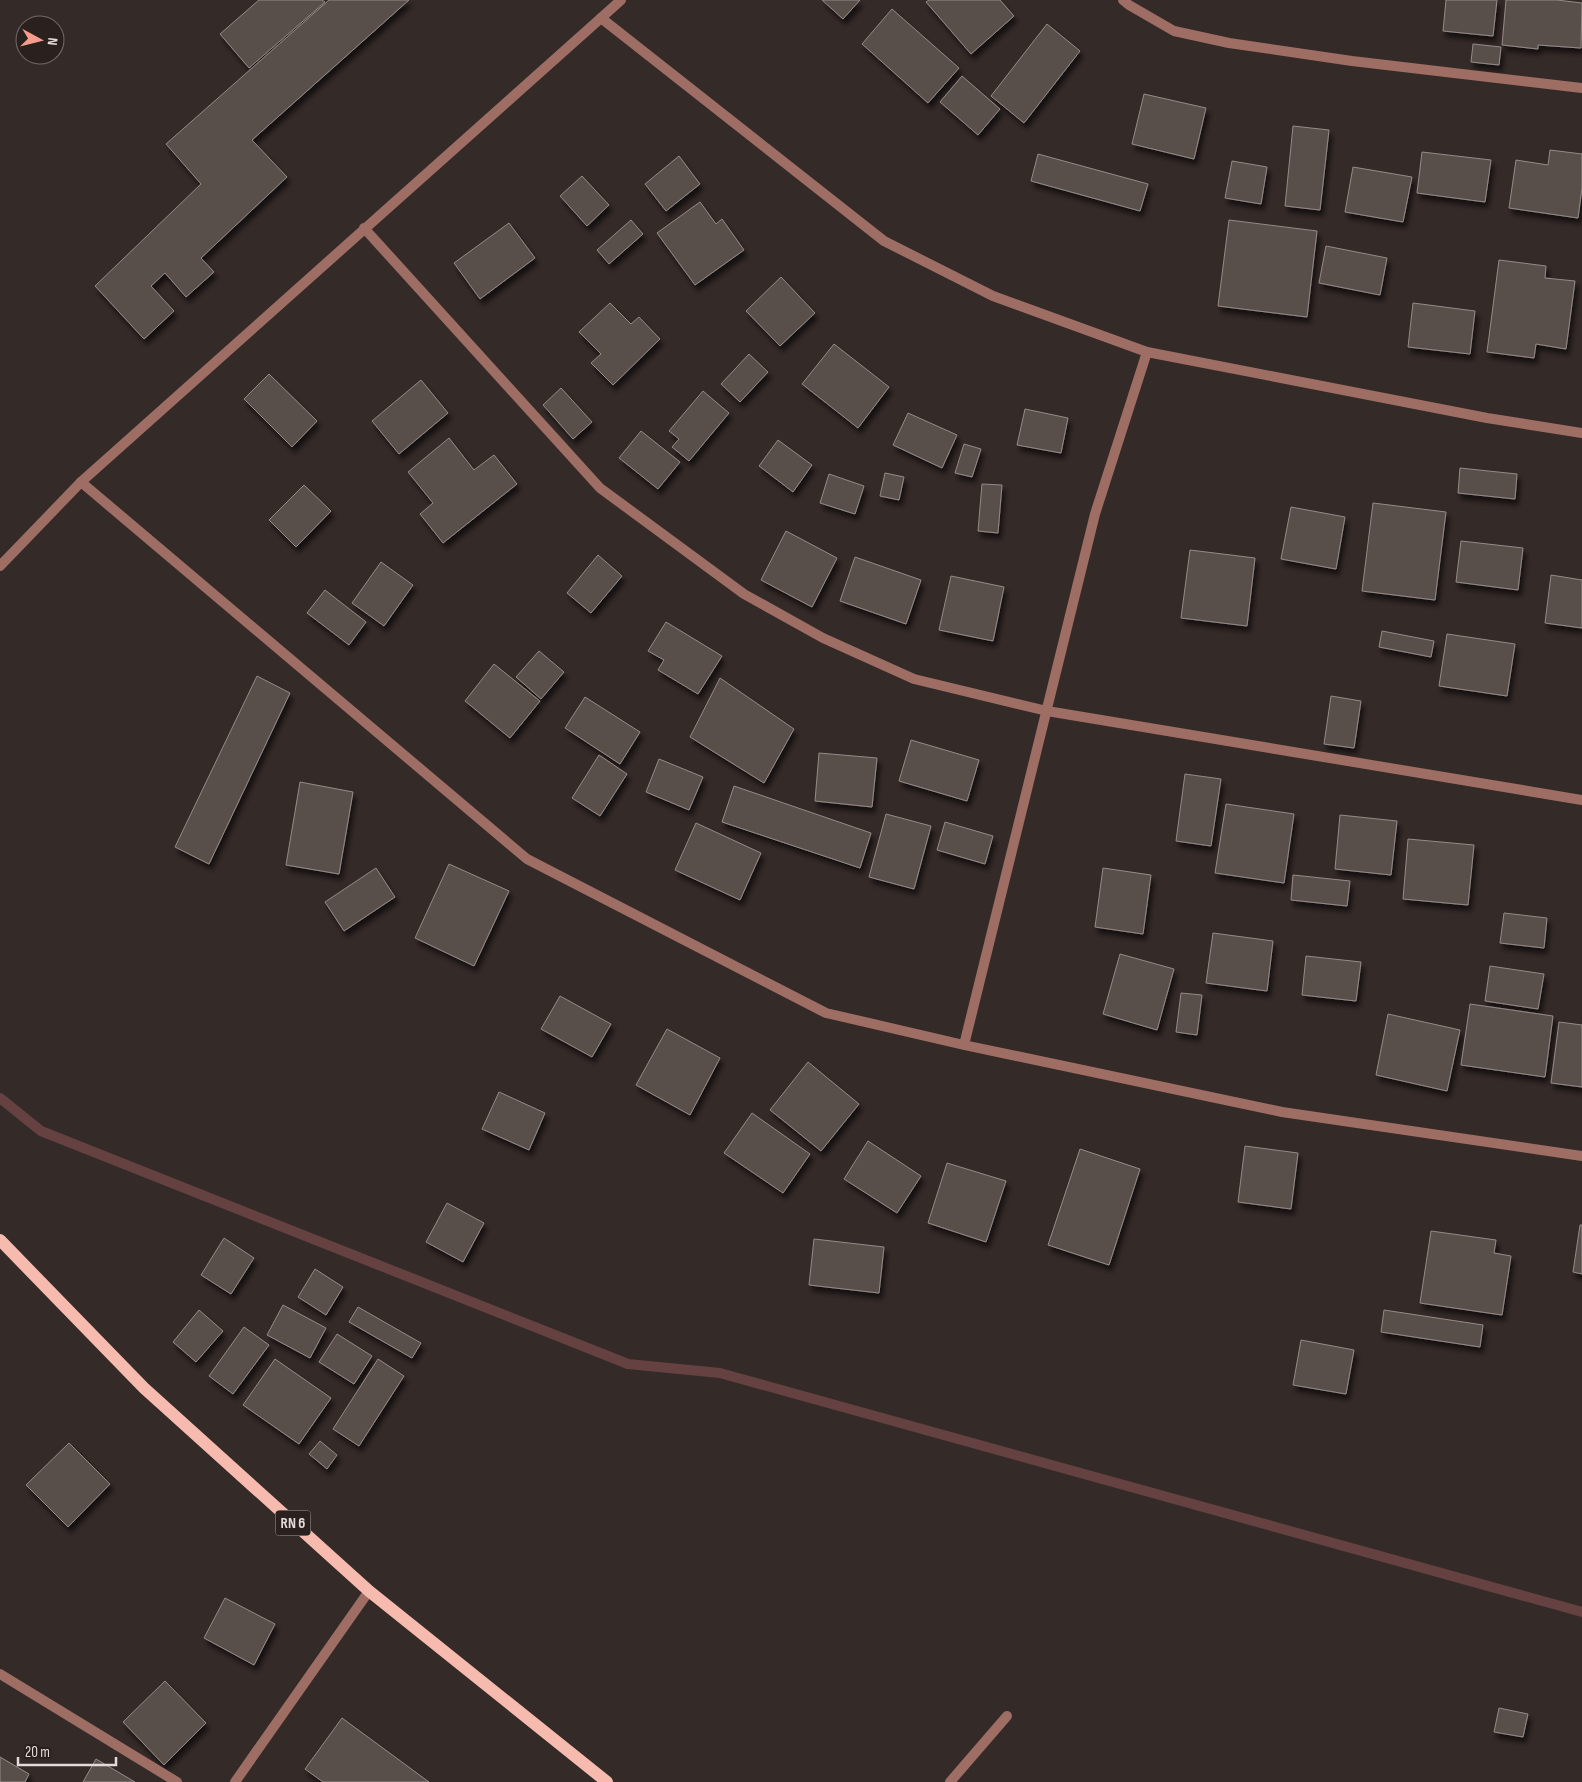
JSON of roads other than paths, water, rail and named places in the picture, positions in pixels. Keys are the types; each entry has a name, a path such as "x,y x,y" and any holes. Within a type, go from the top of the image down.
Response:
{"main road":[{"name":"RN 6","path":"0,1240 144,1388 369,1591 607,1782"}],"street":[{"path":"0,566 81,482 621,0"},
{"path":"1123,0 1129,6 1174,31 1229,43 1352,61 1582,88"},
{"path":"601,18 884,241 993,296 1147,352 1487,418 1582,433"},
{"path":"364,228 600,488 744,594 823,638 914,679 1047,711 1582,800"},
{"path":"964,1046 1095,514 1147,352"},
{"path":"81,482 527,860 826,1013 964,1046 1282,1112 1582,1156"},
{"path":"235,1782 369,1591"},
{"path":"0,1674 177,1782"},
{"path":"950,1782 1007,1716"}],"waterway":[{"path":"0,1098 41,1131 628,1364 720,1373 1582,1612"}]}
